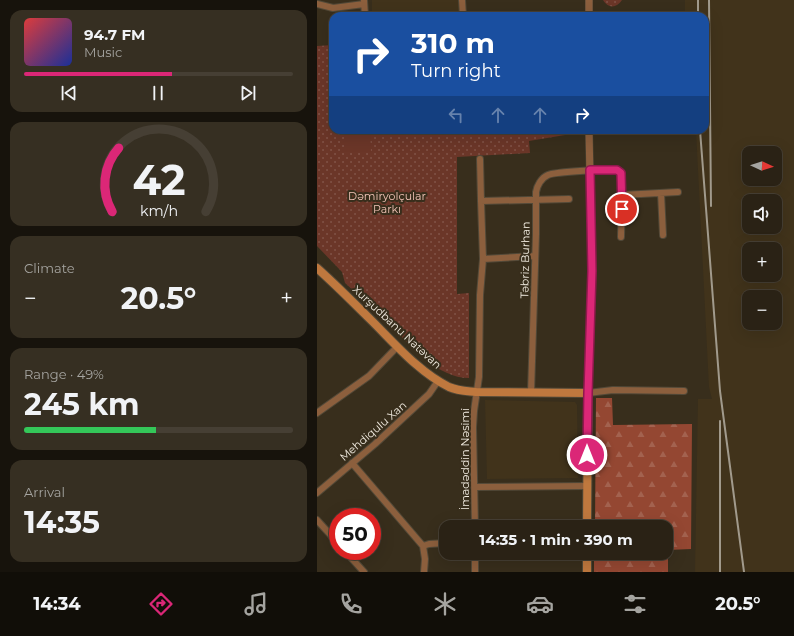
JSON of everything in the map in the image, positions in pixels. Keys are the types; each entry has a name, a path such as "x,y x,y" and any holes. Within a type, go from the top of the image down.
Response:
{"main road":[{"name":"Xurşudbanu Natəvan","path":"317,268 397,347 426,373 451,388 476,392 588,393"},
{"path":"587,520 588,393"},
{"path":"587,560 587,572"}],"street":[{"path":"462,0 463,12"},
{"path":"589,0 589,12"},
{"path":"317,4 333,8 364,2 365,12"},
{"path":"589,134 592,271 588,393 613,390 685,391"},
{"name":"İmadəddin Nəsimi","path":"475,520 473,427 479,377 480,295 483,259 480,159"},
{"name":"Təbriz Burhan","path":"531,393 537,187 548,175 590,170 619,171 621,173 622,194"},
{"path":"621,237 622,194 678,192"},
{"path":"661,193 663,235"},
{"path":"481,200 569,199"},
{"path":"483,259 535,256"},
{"path":"317,413 369,376 397,347"},
{"name":"Mehdiqulu Xan","path":"317,492 352,463 429,394 438,381"},
{"path":"352,463 423,546 425,559 424,572"},
{"path":"475,487 587,486"},
{"path":"317,520 329,533"},
{"path":"423,546 439,543"},
{"path":"353,560 364,572"},
{"path":"475,560 475,572"}],"shaded area":[{"path":"372,0 459,0 459,12 372,12"},
{"path":"685,0 794,0 794,572 695,572 698,399 712,399 709,387 696,134 709,134 709,12 685,12"},
{"path":"485,400 575,402 577,405 578,478 487,479"}],"green space":[{"path":"603,0 622,0 618,5 610,6"},
{"name":"Dəmiryolçular Parkı","path":"329,45 329,134 571,134 529,141 530,153 457,157 457,294 469,293 469,378 458,377 447,373 426,360 345,283 342,272 317,246 317,46"},
{"path":"344,134 370,134 371,153 344,153"},
{"path":"596,398 612,398 613,425 692,424 691,549 673,550 673,520 595,520"},
{"path":"594,560 668,560 668,572 594,572"}],"railway":[{"path":"698,0 698,12"},
{"path":"709,0 711,206"},
{"path":"700,134 720,391 744,572"},
{"path":"720,421 720,572"}],"route":[{"path":"587,455 592,271 590,170 617,170 621,173 622,209"}]}
